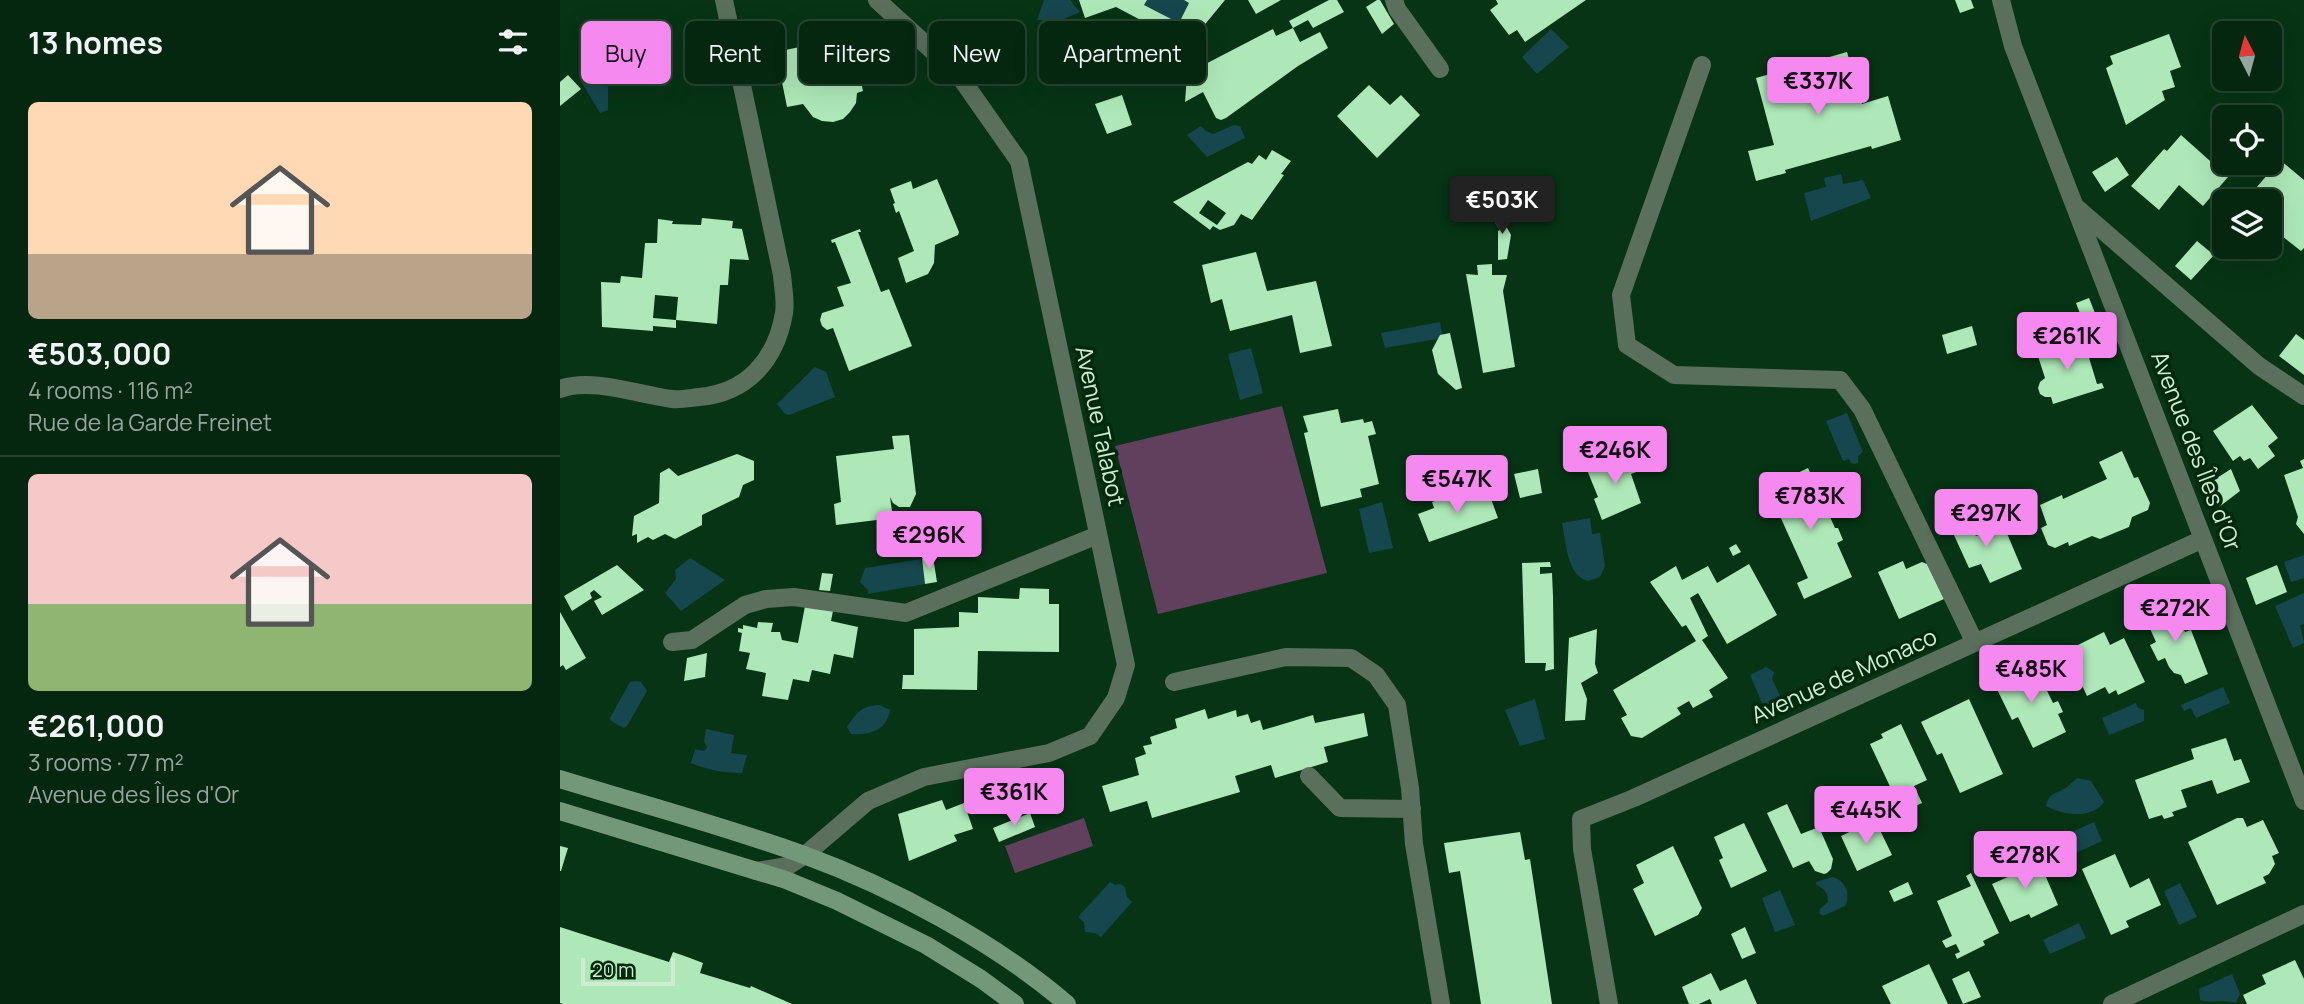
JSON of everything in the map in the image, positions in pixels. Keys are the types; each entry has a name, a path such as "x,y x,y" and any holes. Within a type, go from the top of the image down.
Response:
{"main road":[{"path":"560,779 805,855 879,887 941,918 1046,986 1067,1004"},
{"path":"560,811 786,880 837,901 926,945 1015,1004"}],"street":[{"path":"560,389 570,385 608,387 676,400 712,396 738,388 761,368 778,340 785,310 782,275 723,0"},
{"name":"Avenue Talabot","path":"756,872 788,866 805,855 868,801 924,777 1049,753 1090,736 1116,698 1126,666 1018,161 958,74 877,0"},
{"path":"1394,0 1440,69"},
{"name":"Avenue des Îles d'Or","path":"2001,0 2013,46 2304,801"},
{"path":"1702,65 1621,295 1627,345 1674,375 1840,380 1863,409 1975,643"},
{"path":"2075,206 2259,366 2304,396"},
{"path":"672,642 692,640 745,605 766,599 794,597 906,612 1098,535"},
{"name":"Avenue de Monaco","path":"1609,1004 1582,849 1581,819 1647,793 2203,539"},
{"path":"1174,682 1286,657 1351,658 1376,675 1397,705 1412,809 1414,844 1441,1004"},
{"path":"1309,776 1340,808 1412,809"},
{"path":"2112,1004 2304,914"}],"shaded area":[{"path":"1282,406 1327,573 1158,614 1115,446"},
{"path":"1084,818 1093,846 1015,873 1005,846"}],"water":[{"path":"1044,0 1070,0 1080,12 1059,21 1037,20"},
{"path":"1147,0 1184,0 1189,3 1180,21 1144,5"},
{"path":"1551,29 1569,47 1537,74 1522,57"},
{"path":"583,84 607,84 608,110 600,113"},
{"path":"1234,125 1240,126 1245,138 1207,157 1187,135 1201,126 1213,134"},
{"path":"1841,174 1843,184 1863,180 1871,198 1811,221 1804,193 1826,187 1824,178"},
{"path":"1440,322 1443,338 1385,348 1381,333"},
{"path":"1251,348 1263,393 1240,400 1228,354"},
{"path":"815,367 826,372 835,397 789,415 785,414 777,404"},
{"path":"1847,413 1863,452 1855,464 1849,459 1843,461 1826,421"},
{"path":"1382,502 1393,548 1369,553 1359,509"},
{"path":"1590,518 1592,534 1600,533 1605,566 1600,577 1588,581 1581,578 1572,565 1562,523"},
{"path":"2304,555 2304,578 2291,582 2284,562"},
{"path":"690,558 725,580 681,611 665,593 676,579 675,570"},
{"path":"921,559 925,584 868,594 868,590 860,582 865,568"},
{"path":"2304,593 2304,624 2300,625 2304,643 2293,648 2275,606"},
{"path":"1766,667 1774,672 1772,679 1783,702 1765,710 1750,675"},
{"path":"630,682 641,682 647,691 624,728 610,718"},
{"path":"2223,687 2230,703 2196,718 2191,708 2184,711 2181,705"},
{"path":"1535,699 1545,739 1520,746 1505,710"},
{"path":"2136,703 2138,708 2144,710 2144,721 2109,735 2102,718"},
{"path":"879,705 890,710 881,727 870,733 851,734 847,727 857,714 867,707"},
{"path":"706,729 734,735 731,753 747,755 742,773 716,771 691,763 695,749 704,751 707,748 704,741"},
{"path":"2078,778 2091,781 2104,802 2098,808 2084,814 2076,814 2060,812 2046,806 2052,795"},
{"path":"2094,822 2102,841 2067,857 2059,838"},
{"path":"1832,877 1844,885 1847,902 1845,906 1823,916 1819,913 1828,902 1827,895 1816,882"},
{"path":"1110,882 1125,887 1127,897 1132,902 1101,937 1085,932 1084,922 1078,917"},
{"path":"2180,883 2197,917 2179,925 2164,891"},
{"path":"1780,890 1795,925 1775,932 1762,898"},
{"path":"2079,923 2086,938 2050,954 2043,940"},
{"path":"2232,974 2240,994 2236,1003 2200,1000 2199,989"}],"building":[{"path":"1079,0 1147,0 1144,5 1175,21 1143,21 1116,7 1085,18"},
{"path":"1184,0 1225,0 1206,23 1206,21 1180,21 1189,3"},
{"path":"1248,0 1281,0 1256,14"},
{"path":"1329,0 1337,0 1344,12 1313,28 1308,20 1293,28 1289,21"},
{"path":"1380,0 1394,24 1382,34 1366,7"},
{"path":"1496,0 1586,0 1525,42 1517,30 1509,35 1490,10 1498,4"},
{"path":"1955,0 1971,0 1974,8 1960,13"},
{"path":"1293,28 1300,42 1320,32 1328,48 1221,120 1216,118 1203,92 1185,102 1186,84 1206,84 1206,64 1273,29 1276,36"},
{"path":"2169,34 2181,67 2170,71 2175,87 2162,91 2165,100 2126,125 2106,68 2113,64 2110,56"},
{"path":"799,47 799,84 862,84 863,91 857,93 856,103 843,119 822,121 813,117 803,104 787,107 782,84 785,84 785,50"},
{"path":"1847,52 1862,104 1888,96 1901,140 1785,170 1786,173 1756,181 1748,151 1774,145 1756,78"},
{"path":"568,75 581,89 560,106 560,82"},
{"path":"1369,85 1390,105 1401,95 1420,115 1377,158 1337,116"},
{"path":"1122,95 1132,125 1107,134 1095,104"},
{"path":"2181,135 2212,163 2212,175 2228,177 2218,189 2212,189 2212,196 2203,206 2179,185 2159,210 2131,186 2164,149 2167,151"},
{"path":"1272,150 1291,161 1252,220 1241,214 1234,225 1220,230 1213,226 1210,230 1173,202 1248,162 1252,164 1259,155 1266,160","holes":["1208,200 1226,213 1217,225 1199,213"]},
{"path":"2117,157 2129,175 2105,192 2092,172"},
{"path":"2282,162 2304,180 2304,248 2301,251 2282,236 2282,189 2255,189 2267,175 2282,175"},
{"path":"1472,177 1476,187 1469,189 1466,179"},
{"path":"937,179 959,232 958,235 935,245 934,263 928,274 906,283 898,258 914,251 899,211 896,213 890,189 911,181 913,189"},
{"path":"1493,209 1511,235 1507,259 1498,260 1500,230 1488,212"},
{"path":"702,218 733,221 732,228 742,229 749,260 730,259 728,285 720,285 717,324 676,320 676,328 653,326 653,331 602,327 601,282 620,283 621,276 642,278 645,243 657,243 658,219 673,221 672,224 701,225","holes":["655,295 678,297 676,320 653,318"]},
{"path":"860,229 861,232 858,232 881,292 889,289 912,346 849,371 833,328 827,330 820,320 822,313 844,306 837,287 851,283 835,242 832,243 831,240"},
{"path":"2197,241 2212,253 2212,257 2191,280 2175,266"},
{"path":"1256,252 1267,291 1316,281 1332,346 1300,353 1292,315 1230,331 1222,299 1211,303 1202,265"},
{"path":"1492,264 1492,275 1507,275 1503,291 1515,367 1483,373 1466,274 1478,275 1477,265"},
{"path":"2089,298 2095,313 2081,316 2076,303"},
{"path":"1972,326 1977,345 1947,354 1942,335"},
{"path":"1450,333 1462,388 1456,390 1438,374 1432,350 1440,335"},
{"path":"2296,334 2304,340 2304,375 2279,356"},
{"path":"2083,338 2097,384 2102,383 2104,388 2053,404 2051,397 2040,394 2038,388 2045,378 2037,353"},
{"path":"2252,405 2278,438 2268,446 2275,456 2258,469 2250,458 2244,461 2240,456 2233,461 2213,431"},
{"path":"1338,409 1341,423 1363,419 1364,423 1372,421 1376,434 1368,436 1379,484 1360,489 1362,497 1321,507 1304,433 1308,432 1303,416"},
{"path":"909,435 916,494 910,507 899,507 890,497 893,518 836,525 834,504 841,502 836,456 894,449 892,436"},
{"path":"2122,451 2134,478 2138,477 2150,503 2148,510 2132,517 2129,527 2100,539 2092,536 2069,546 2068,542 2055,548 2048,545 2041,528 2047,525 2040,505 2062,495 2063,499 2107,479 2099,462"},
{"path":"1631,452 1639,471 1631,474 1641,503 1602,520 1594,499 1598,497 1587,470"},
{"path":"737,454 754,461 754,480 743,485 739,497 702,515 702,525 675,539 665,534 653,540 648,537 637,543 637,534 632,536 634,516 659,503 660,473 669,468 678,476"},
{"path":"2304,459 2304,534 2296,524 2298,517 2284,475 2303,468 2300,461"},
{"path":"1808,468 1843,540 1837,543 1852,577 1804,599 1797,583 1808,578 1774,503 1771,505 1764,489"},
{"path":"1538,469 1542,493 1520,498 1514,474"},
{"path":"2231,469 2240,491 2219,507 2209,483"},
{"path":"1452,476 1456,488 1436,495 1431,484"},
{"path":"1487,488 1498,518 1429,542 1418,514 1434,508 1432,502 1454,494 1456,500"},
{"path":"1965,514 1976,536 2003,524 2022,569 1990,583 1981,564 1969,568 1948,522"},
{"path":"1736,544 1741,552 1733,556 1729,548"},
{"path":"933,557 937,582 925,584 922,559"},
{"path":"1903,561 1906,569 1922,562 1927,564 1944,599 1899,619 1878,572"},
{"path":"1550,562 1551,567 1540,567 1540,574 1552,573 1554,669 1545,671 1546,663 1525,663 1522,563"},
{"path":"1749,564 1777,615 1727,644 1698,593 1690,598 1708,636 1702,640 1728,678 1709,690 1713,697 1693,708 1689,701 1677,708 1681,714 1642,738 1631,736 1621,718 1627,715 1613,690 1696,641 1686,625 1682,627 1650,582 1676,566 1682,580 1708,566 1717,583"},
{"path":"617,565 644,590 602,615 594,601 602,597 594,590 590,593 592,598 572,611 564,596"},
{"path":"2277,565 2287,592 2256,605 2246,578"},
{"path":"822,573 833,574 830,591 819,590"},
{"path":"1020,588 1049,589 1049,604 1059,604 1059,652 978,651 977,690 902,689 903,675 914,675 914,629 959,627 959,612 978,613 978,597 1019,599"},
{"path":"2173,603 2185,632 2191,630 2208,674 2185,684 2181,675 2174,673 2169,667 2165,658 2158,661 2150,645 2156,642 2144,615"},
{"path":"805,606 833,611 831,621 858,627 853,658 834,654 830,674 812,670 809,682 793,679 788,700 762,696 766,673 746,669 750,653 739,651 742,633 738,632 738,628 743,629 743,625 757,628 758,622 773,623 771,632 780,632 782,640 798,643"},
{"path":"560,612 586,658 566,670 563,665 560,667"},
{"path":"1597,629 1595,664 1598,673 1581,683 1587,699 1585,720 1565,721 1569,638"},
{"path":"2104,632 2110,645 2124,638 2145,682 2118,695 2116,690 2109,694 2105,687 2087,696 2066,651"},
{"path":"707,653 705,677 684,681 687,658"},
{"path":"2034,664 2053,703 2058,701 2063,712 2058,714 2066,732 2033,748 2018,717 2012,720 1994,683"},
{"path":"1969,699 2003,774 1960,793 1942,753 1937,755 1921,722"},
{"path":"1205,709 1208,719 1236,710 1237,717 1248,714 1251,723 1260,720 1263,730 1313,715 1315,723 1364,713 1368,736 1324,747 1328,762 1275,778 1271,765 1235,776 1240,792 1152,818 1147,801 1110,812 1102,786 1139,775 1135,758 1146,754 1143,746 1152,744 1150,737 1177,728 1175,719"},
{"path":"1901,724 1927,780 1914,786 1922,803 1902,812 1870,744 1883,738 1881,734"},
{"path":"2226,738 2234,761 2241,759 2250,782 2217,794 2212,780 2181,790 2187,807 2172,812 2174,816 2164,819 2162,815 2149,819 2135,780 2194,759 2191,749"},
{"path":"942,800 946,810 964,803 973,829 954,835 957,841 909,861 898,814"},
{"path":"1787,804 1801,834 1819,827 1833,859 1831,869 1827,873 1815,871 1809,861 1793,868 1767,813"},
{"path":"1030,813 1035,827 999,842 993,828"},
{"path":"2237,818 2243,818 2247,827 2263,820 2279,853 2272,856 2275,864 2269,874 2263,877 2266,883 2217,905 2188,842"},
{"path":"1744,823 1767,871 1731,888 1719,860 1723,858 1714,837"},
{"path":"1877,824 1892,855 1857,871 1841,836 1862,826 1864,829"},
{"path":"1520,832 1525,860 1530,859 1552,1004 1481,1004 1460,871 1449,873 1444,843"},
{"path":"560,846 568,848 561,871 560,871"},
{"path":"1673,846 1702,908 1698,915 1655,936 1633,889 1644,883 1636,865"},
{"path":"2115,854 2130,888 2149,878 2161,905 2126,921 2129,927 2111,935 2082,869"},
{"path":"2037,856 2058,905 2031,918 2029,914 2010,922 1992,884 2010,876 2007,869"},
{"path":"1971,873 1999,933 1983,941 1985,945 1957,959 1955,954 1960,952 1956,944 1946,948 1942,941 1952,936 1937,901 1971,886 1966,876"},
{"path":"1908,882 1913,894 1894,902 1889,891"},
{"path":"560,927 669,962 673,952 703,963 700,973 750,988 751,986 792,1004 563,1004 560,1003"},
{"path":"1745,927 1756,953 1742,959 1731,934"},
{"path":"2295,960 2304,979 2304,1004 2247,1004 2243,995 2266,984 2262,975"},
{"path":"1929,964 1948,1004 1891,1004 1882,986"},
{"path":"1969,971 1981,997 1963,1004 1952,979"},
{"path":"1711,973 1720,991 1746,979 1757,1004 1712,1004 1710,999 1699,1004 1689,1004 1682,987"}]}
